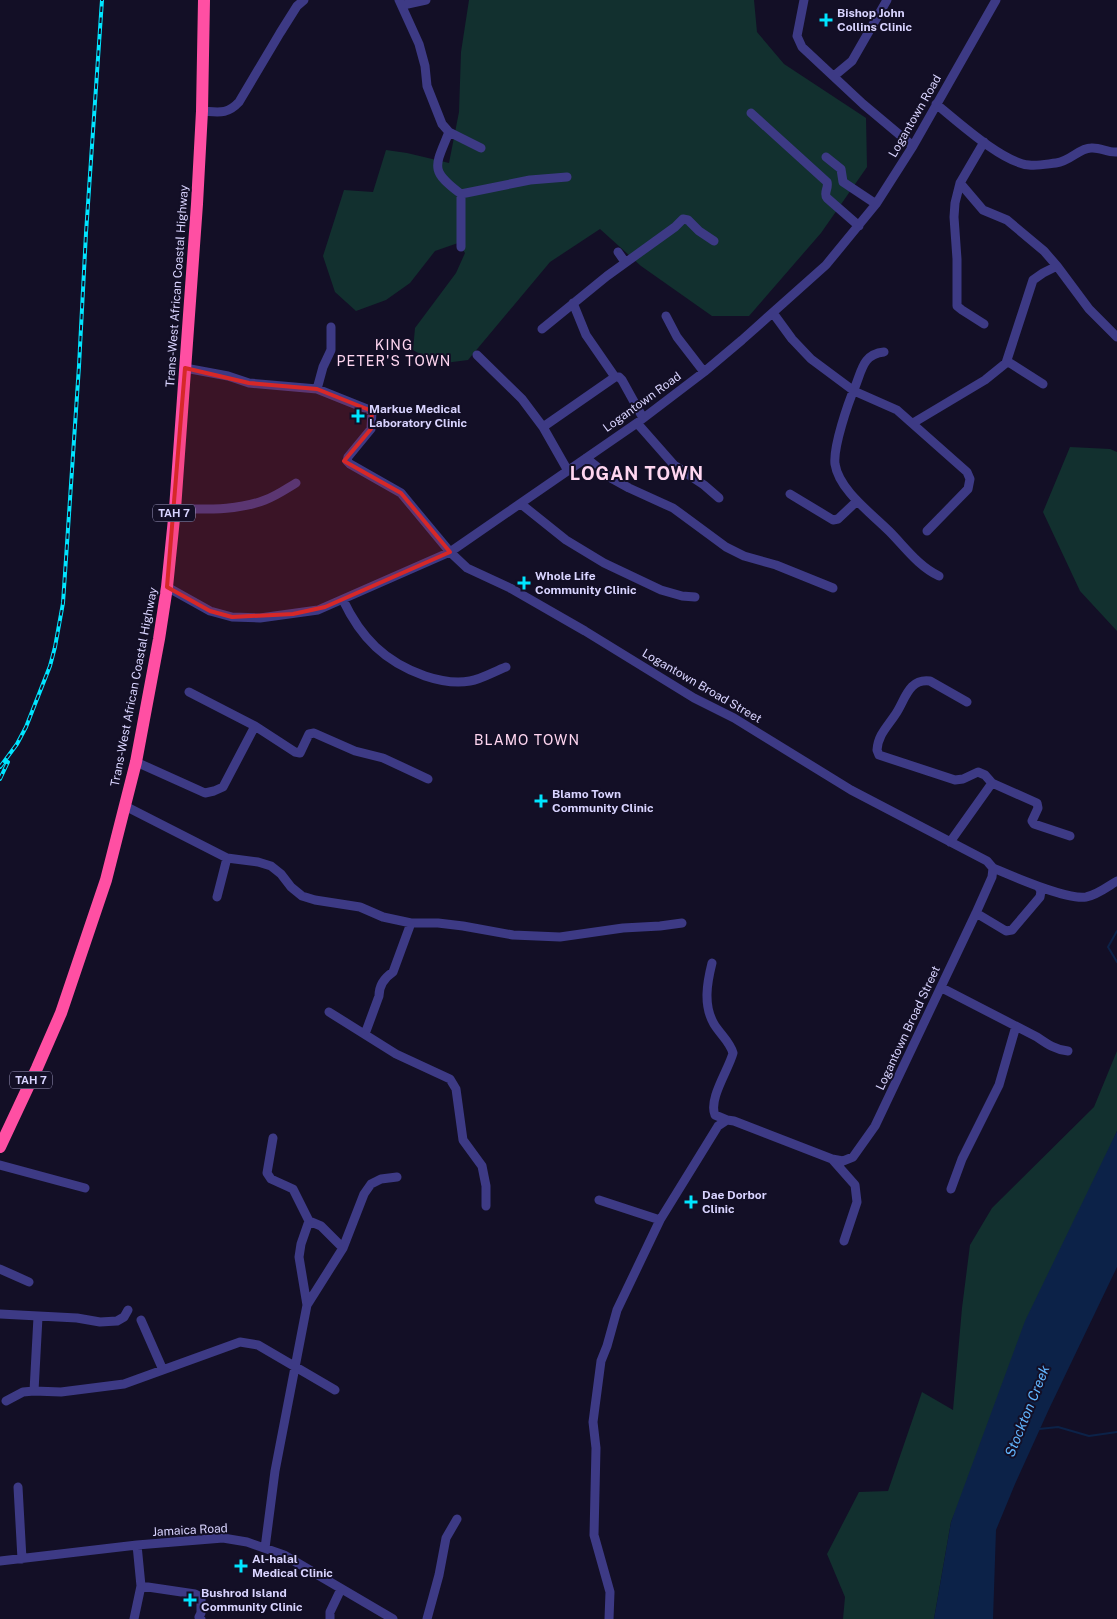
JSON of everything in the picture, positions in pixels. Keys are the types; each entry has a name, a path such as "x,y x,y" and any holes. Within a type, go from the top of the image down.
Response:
{"highway":[{"name":"Trans-West African Coastal Highway","path":"0,1147 43,1055 68,995 106,880 136,762 159,639 167,587 175,508 197,204 202,111 204,0"}],"street":[{"path":"202,111 230,110 239,102 297,6 304,0"},
{"path":"426,0 401,2 419,44 425,66 427,86 434,106 442,124 449,132 481,148"},
{"path":"804,0 798,36 799,43 863,104 913,146"},
{"path":"834,76 852,61 887,0"},
{"name":"Logantown Road","path":"167,587 210,611 232,617 242,618 310,612 343,600 450,552 640,420 704,372 826,266 876,204 913,146 996,0"},
{"path":"936,104 984,142 1013,160 1028,165 1062,162 1088,148 1117,152"},
{"path":"751,113 827,182 828,186 825,194 827,198 859,226"},
{"path":"449,132 436,166 445,182 462,194 530,180 566,177"},
{"path":"984,142 960,183 954,217 957,259 957,306 984,324"},
{"path":"826,156 841,169 843,182 876,204"},
{"path":"960,183 983,210 1000,216 1016,226 1044,251 1089,309 1117,337"},
{"path":"461,247 462,194"},
{"path":"542,329 625,262 675,227 683,219 688,220 699,231 714,241"},
{"path":"618,252 625,262"},
{"path":"913,423 985,380 1006,363 1031,284 1037,276 1057,266"},
{"path":"573,303 586,335 615,377 622,380 640,420 674,465 704,485 719,498"},
{"path":"773,313 806,355 854,391 889,405 913,423 964,468 970,479 970,486 927,530"},
{"path":"666,316 677,337 704,372"},
{"path":"185,368 228,376 249,383 317,389 323,367 331,350 331,326"},
{"path":"884,352 871,355 866,361 854,391 837,445 835,465 845,486 857,501 930,572 939,576"},
{"path":"477,355 522,399 543,427 568,470"},
{"path":"1006,363 1010,363 1043,384"},
{"path":"543,427 615,377"},
{"name":"Logantown Broad Street","path":"317,389 372,410 371,429 348,456 347,461 401,493 450,552 467,568 510,588 585,630 694,698 734,718 843,785 987,861 993,868 992,877 942,988 875,1126 853,1157 844,1161 832,1159"},
{"path":"586,458 611,478 628,488 673,508 726,547 744,556 776,565 833,588"},
{"path":"175,508 212,509 249,505 275,496 296,483"},
{"path":"790,494 833,520 838,518 857,501"},
{"path":"521,504 566,540 604,563 661,590 682,596 694,597"},
{"path":"343,600 350,614 373,644 396,664 410,670 453,683 472,681 506,667"},
{"path":"967,702 930,681 924,680 914,685 906,693 896,714 883,731 877,750 879,756 955,780 963,779 978,772 985,775 992,783 1036,804 1038,808 1032,821 1034,824 1070,836"},
{"path":"190,692 254,726 295,752 300,753 309,734 314,733 355,751 382,758 428,778"},
{"path":"136,762 205,793 214,791 223,787 254,726"},
{"path":"950,842 992,783"},
{"path":"125,806 227,858 258,862 271,866 302,896 315,900 360,907 383,917 411,923 438,923 513,935 560,937 624,928 682,923"},
{"path":"217,896 227,858"},
{"path":"993,868 1038,886 1075,897 1093,895 1117,881"},
{"path":"976,913 1006,931 1012,930 1040,897 1041,891 1038,886"},
{"path":"365,1034 379,996 379,990 386,976 393,972 411,923"},
{"path":"712,963 707,990 710,1015 732,1048 733,1053 712,1109 715,1114 727,1120 743,1124 832,1159 855,1186 857,1202 844,1241"},
{"path":"942,988 1049,1045 1068,1051"},
{"path":"328,1012 396,1054 450,1079 454,1083 463,1140 482,1166 486,1186 486,1206"},
{"path":"951,1189 962,1160 999,1085 1016,1026"},
{"path":"609,1619 610,1592 594,1534 597,1471 593,1422 601,1360 617,1310 660,1220 718,1126 727,1120"},
{"path":"273,1138 267,1174 294,1189 309,1221 321,1226 343,1248"},
{"path":"0,1165 85,1188"},
{"path":"307,1305 343,1248 364,1194 371,1184 381,1179 397,1177"},
{"path":"599,1200 660,1220"},
{"path":"265,1548 276,1471 307,1305 300,1257 301,1244 309,1221"},
{"path":"0,1269 29,1282"},
{"path":"0,1314 77,1318 100,1322 117,1321 124,1317 128,1310"},
{"path":"34,1391 38,1317"},
{"path":"140,1320 163,1370"},
{"path":"6,1401 22,1392 61,1392 110,1387 139,1380 240,1342 258,1345 335,1390"},
{"path":"18,1487 22,1559"},
{"path":"427,1619 439,1575 446,1538 457,1519"},
{"name":"Jamaica Road","path":"0,1561 137,1545 223,1538 247,1542 284,1554 392,1619"},
{"path":"134,1619 141,1586 137,1545"},
{"path":"141,1586 195,1594 201,1597 201,1613 199,1617 201,1619"},
{"path":"330,1619 330,1612 341,1589"}],"highlighted area":[{"path":"185,368 249,383 317,389 372,411 371,429 344,461 401,493 450,552 325,607 293,614 232,617 210,611 167,587"}],"green space":[{"path":"469,0 754,0 757,32 784,64 866,118 867,167 821,233 749,316 712,316 641,266 600,229 550,262 468,360 437,364 413,350 415,328 456,273 465,253 458,243 435,251 410,283 386,300 356,311 335,292 323,256 344,190 373,192 386,150 449,163 459,112 461,52"},
{"path":"1070,447 1110,449 1117,452 1117,631 1080,591 1043,512"},
{"path":"1117,1051 1117,1131 951,1522 934,1619 843,1619 845,1597 827,1554 859,1492 888,1491 922,1392 953,1410 962,1308 970,1245 992,1208 1094,1107"}],"water":[{"name":"Stockton Creek","path":"1117,1131 1117,1267 1049,1409 996,1530 993,1619 934,1619 951,1522 1025,1321"}],"waterway":[{"path":"1117,931 1108,947 1117,962"},
{"path":"1039,1429 1058,1427 1089,1436 1117,1432"}],"railway":[{"path":"0,767 17,744 26,727 50,666 63,603 102,0"},
{"path":"0,779 8,762"}],"place":[{"name":"Bishop John Collins Clinic","path":"826,20"},
{"name":"Markue Medical Laboratory Clinic","path":"358,416"},
{"name":"Whole Life Community Clinic","path":"524,583"},
{"name":"Blamo Town Community Clinic","path":"541,801"},
{"name":"Dae Dorbor Clinic","path":"691,1202"},
{"name":"Al-halal Medical Clinic","path":"241,1566"},
{"name":"Bushrod Island Community Clinic","path":"190,1600"}],"district":[{"name":"KING PETER'S TOWN","path":"394,354"},
{"name":"LOGAN TOWN","path":"637,474"},
{"name":"BLAMO TOWN","path":"527,740"}]}
